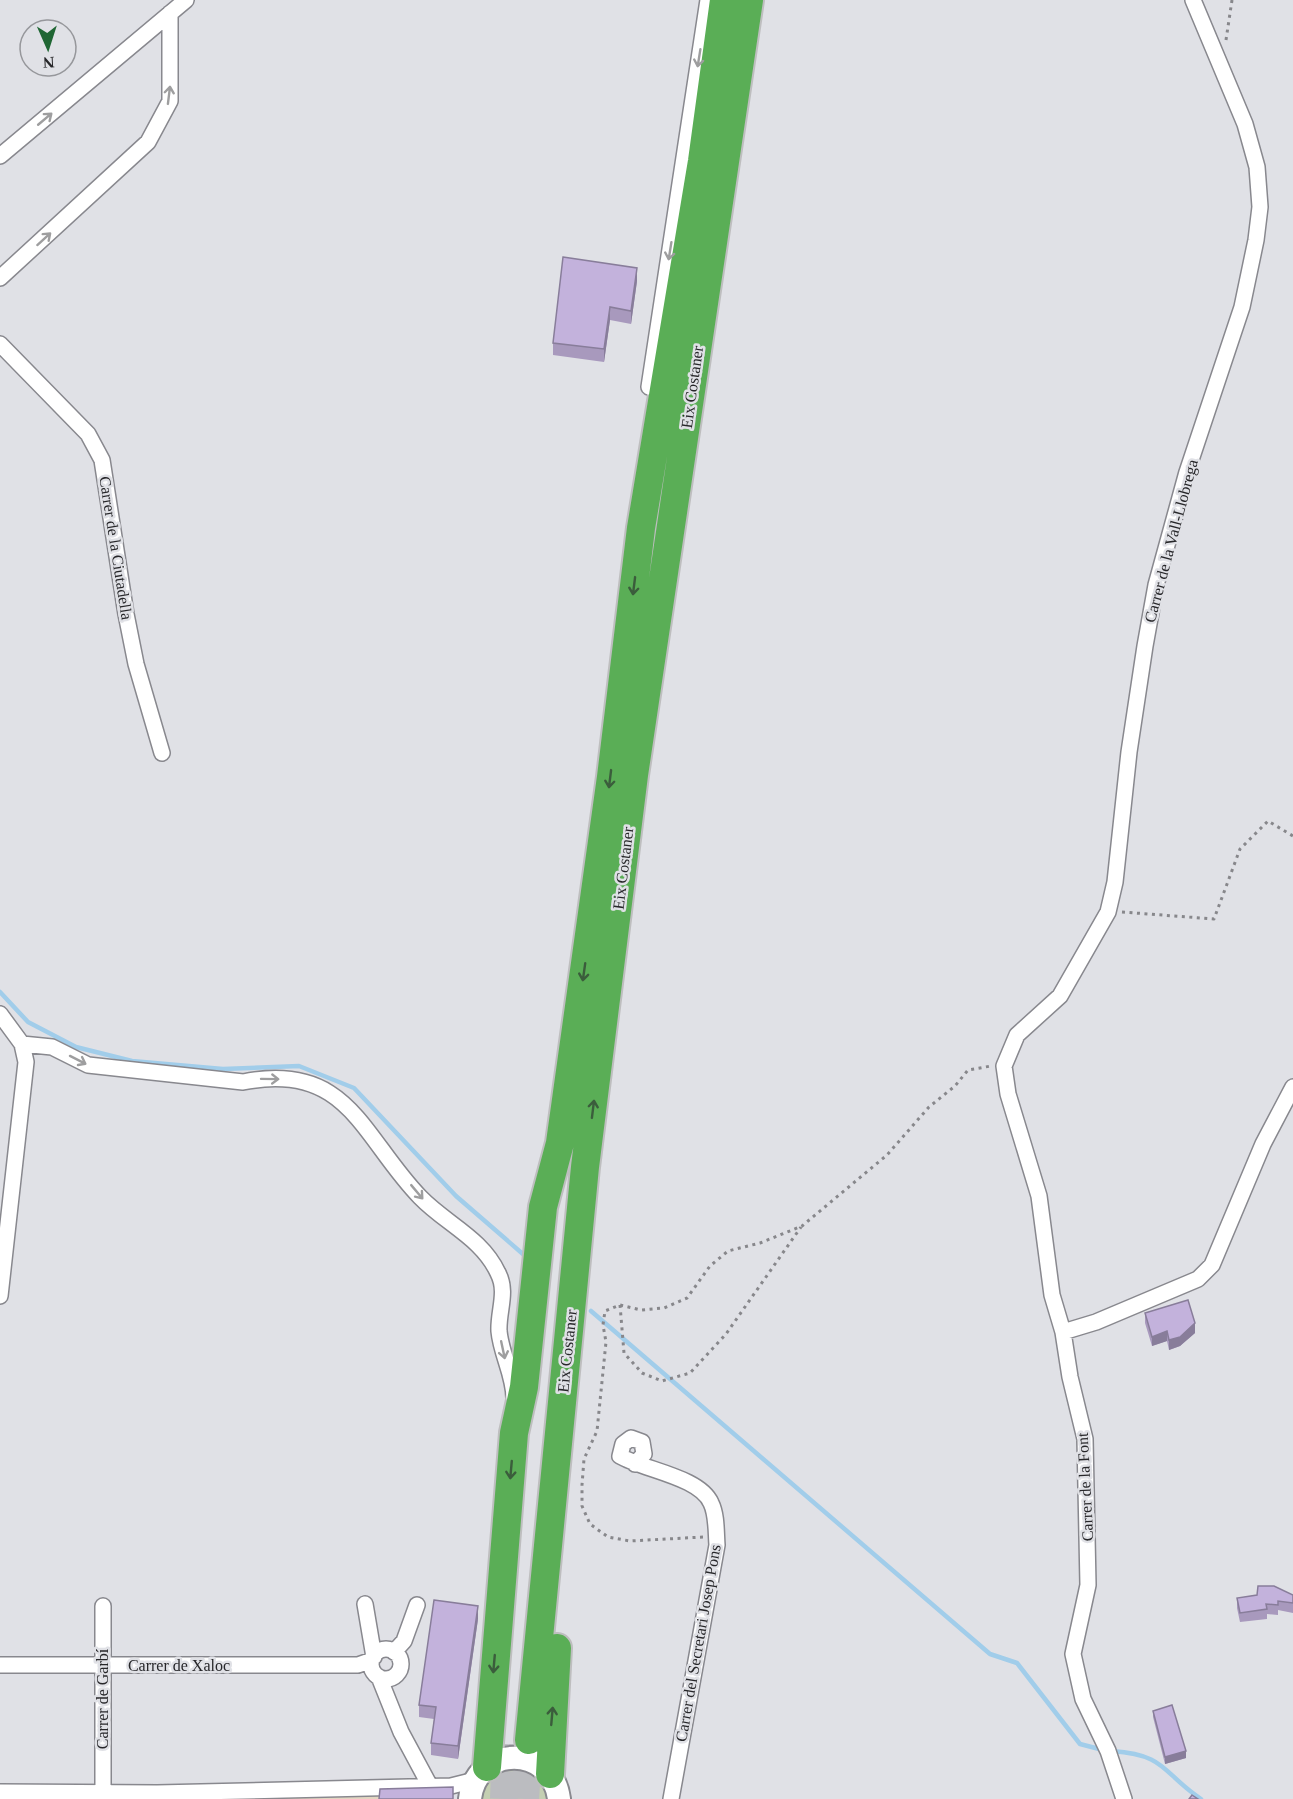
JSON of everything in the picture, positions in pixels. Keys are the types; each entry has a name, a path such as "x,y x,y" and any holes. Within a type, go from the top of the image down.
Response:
{"highway":[{"path":"470,1786 514,1433 524,1387 543,1207 560,1143 611,777 641,528 702,161 724,0"},
{"name":"Eix Costaner","path":"560,1143 518,1742 585,1167 646,692 749,0"},
{"path":"646,692 671,591 762,0"},
{"path":"641,528 649,387"},
{"path":"560,1790 550,1738 564,1561 564,1498 592,1200 585,1167"}],"main road":[{"path":"470,1786 495,1761 515,1757 534,1762 560,1790"}],"street":[{"path":"0,156 186,0"},
{"path":"649,387 708,0"},
{"name":"Carrer de la Vall-Llobrega","path":"1004,1066 1017,1035 1060,996 1108,912 1115,882 1145,646 1156,585 1187,472 1242,307 1256,240 1260,207 1257,167 1245,124 1193,0"},
{"path":"0,278 148,142 170,101 170,13"},
{"name":"Carrer de la Ciutadella","path":"0,344 88,434 102,460 136,663 162,753"},
{"path":"0,1014 22,1044 25,1072 0,1296"},
{"path":"22,1044 52,1047 88,1065 243,1082 261,1078 302,1080 330,1093 358,1118 420,1197 486,1251 495,1267 503,1295 499,1331 514,1387 514,1433"},
{"name":"Carrer de la Font","path":"1004,1066 1008,1094 1039,1196 1052,1295 1063,1332 1070,1377 1085,1440 1088,1585 1073,1654 1083,1698 1111,1758 1124,1799"},
{"path":"1063,1332 1115,1314 1198,1279 1206,1272 1212,1264 1263,1144 1293,1087"},
{"name":"Carrer del Secretari Josep Pons","path":"635,1464 696,1486 711,1502 715,1526 717,1545 671,1799"},
{"path":"365,1604 370,1641 389,1703 430,1786"},
{"path":"376,1662 404,1641 417,1605"},
{"name":"Carrer de Garbí","path":"103,1606 101,1665 103,1793"},
{"path":"376,1662 400,1660 389,1703"},
{"name":"Carrer de Xaloc","path":"0,1665 376,1662"},
{"path":"0,1792 157,1796 372,1793 430,1786 470,1786"}],"path":[{"path":"1222,66 1232,0"},
{"path":"1108,912 1214,919 1240,849 1268,821 1293,836"},
{"path":"620,1305 624,1353 642,1373 662,1381 690,1373 726,1334 802,1226 887,1155 929,1107 955,1086 968,1070 986,1066 1004,1066"},
{"path":"715,1526 702,1538 639,1541 608,1537 590,1524 582,1506 584,1459 597,1431 606,1342 605,1311 620,1305 641,1310 664,1308 687,1298 710,1266 728,1251 760,1243 802,1226"}],"shaded area":[{"path":"433,1792 452,1799 244,1799 244,1796"}],"green space":[{"path":"512,1767 535,1772 551,1799 481,1799 492,1778"}],"building":[{"path":"563,257 637,268 631,311 610,307 604,349 553,343"},
{"path":"1188,1300 1195,1323 1180,1337 1169,1340 1167,1331 1152,1337 1145,1313"},
{"path":"1258,1586 1274,1586 1293,1595 1293,1603 1278,1601 1278,1605 1266,1604 1267,1609 1240,1613 1237,1598 1257,1595"},
{"path":"434,1600 478,1606 458,1746 431,1743 436,1707 419,1705"},
{"path":"1172,1705 1186,1751 1165,1757 1153,1711"},
{"path":"453,1787 453,1799 379,1799 380,1789"}],"waterway":[{"path":"0,992 28,1022 76,1047 132,1061 223,1069 299,1066 354,1088 456,1196 524,1255"},
{"path":"591,1311 990,1654 1017,1663 1080,1744 1103,1750"},
{"path":"1112,1751 1143,1756 1154,1761 1201,1799"}],"tunnel":[{"path":"525,1799 529,1740"},
{"path":"504,1799 506,1744"}]}
